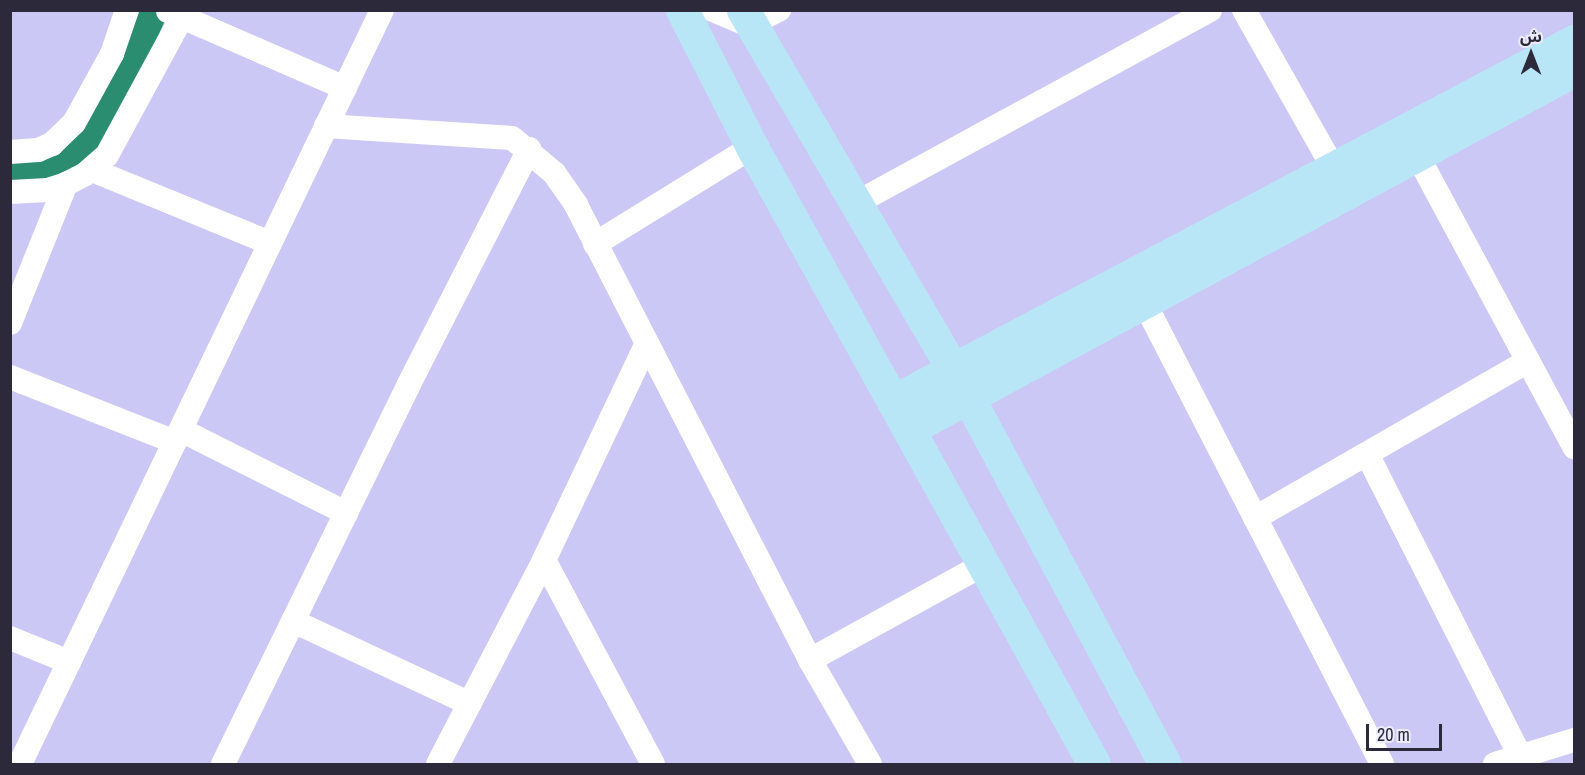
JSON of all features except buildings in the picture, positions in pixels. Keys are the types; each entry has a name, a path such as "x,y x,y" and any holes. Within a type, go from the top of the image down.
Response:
{"street":[{"path":"10,152 45,147 74,123 111,54 127,10"},
{"path":"21,765 382,10"},
{"path":"682,10 752,147 911,428 983,565 1094,765"},
{"path":"713,10 746,18 779,10"},
{"path":"858,202 1210,10"},
{"path":"1244,10 1334,169"},
{"path":"10,192 48,190 66,184 92,170 116,142 175,14 345,88"},
{"path":"746,18 858,202 953,369 1165,765"},
{"path":"911,428 1144,302 1411,143 1575,41"},
{"path":"895,400 1334,169 1411,143 1575,70"},
{"path":"326,126 502,137 529,149 554,173 595,244 645,345 810,660 870,765"},
{"path":"1411,143 1528,361 1569,422 1575,447"},
{"path":"595,244 752,147"},
{"path":"223,765 346,513 529,149"},
{"path":"92,170 270,243"},
{"path":"10,323 18,288 66,184"},
{"path":"1144,302 1382,765"},
{"path":"438,765 544,560 645,345"},
{"path":"1255,518 1528,361"},
{"path":"10,377 178,436 346,513"},
{"path":"1367,454 1521,756"},
{"path":"544,560 653,765"},
{"path":"810,660 983,565"},
{"path":"293,621 470,704"},
{"path":"10,638 69,662"},
{"path":"1495,765 1575,740"}],"waterway":[{"path":"10,174 33,173 58,164 85,143 122,83 154,10"}]}
